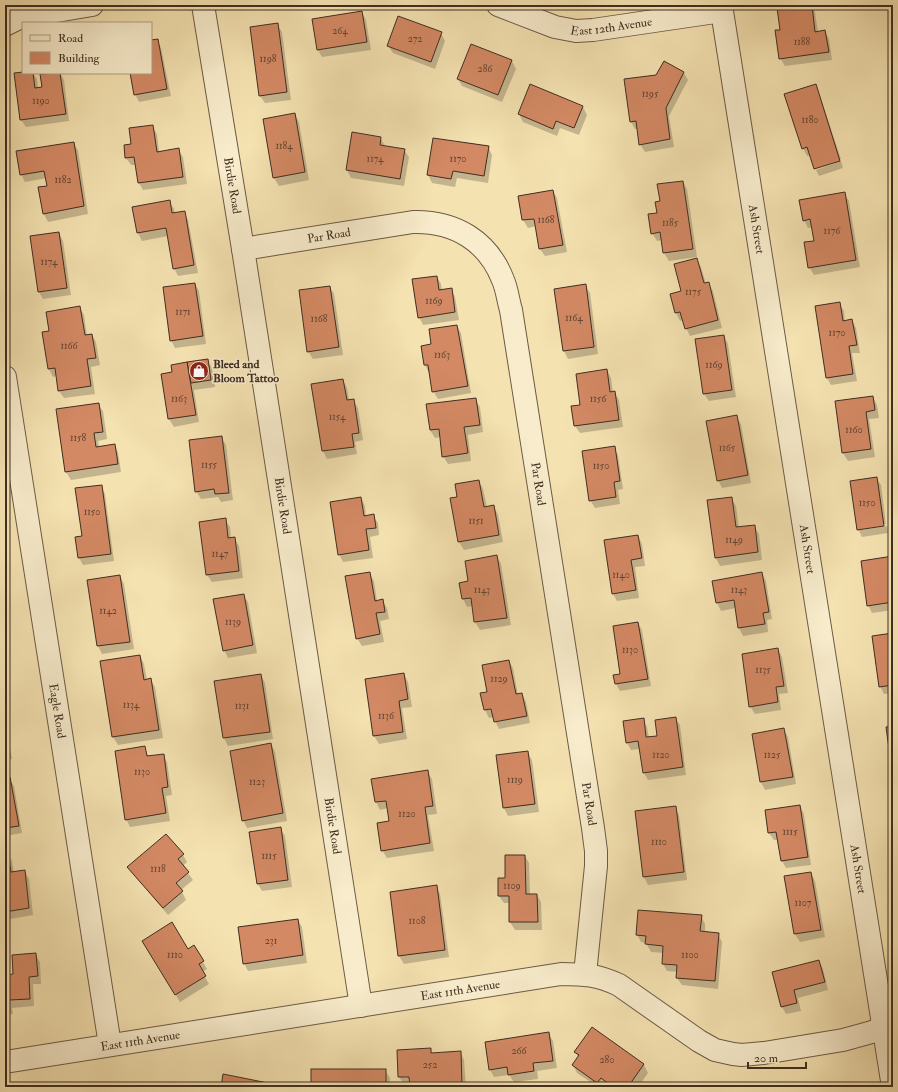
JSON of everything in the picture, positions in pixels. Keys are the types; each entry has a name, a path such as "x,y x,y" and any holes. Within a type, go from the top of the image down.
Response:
{"street":[{"path":"5,25 21,17 92,5"},
{"name":"Birdie Road","path":"203,5 243,249 361,1006"},
{"name":"East 12th Avenue","path":"498,5 555,27 576,31 594,30 721,8"},
{"name":"Ash Street","path":"721,8 888,1025 893,1087"},
{"name":"Par Road","path":"243,249 413,222 427,222 456,229 474,239 487,251 496,263 504,281 511,310 596,851 596,866 585,974"},
{"name":"Eagle Road","path":"5,377 110,1045"},
{"name":"East 11th Avenue","path":"5,1062 561,974 585,974 607,979 619,985 699,1041 715,1050 733,1054 742,1055 764,1053 844,1040 888,1025"}],"building":[{"path":"812,5 815,32 825,30 829,52 779,59 775,30 780,30 777,8"},
{"path":"362,11 367,42 317,50 312,19"},
{"path":"398,16 442,32 431,62 387,46"},
{"path":"278,23 287,92 259,96 250,27"},
{"path":"158,39 167,89 134,95 130,74 152,74 152,40"},
{"path":"471,44 512,60 498,95 457,79"},
{"path":"664,61 684,72 666,108 670,139 639,145 636,121 630,122 624,79 656,75"},
{"path":"22,72 22,74 33,74 35,88 42,87 40,74 60,74 66,114 20,120 14,73"},
{"path":"530,84 583,106 574,128 556,121 553,129 518,114"},
{"path":"816,84 840,161 814,169 807,147 802,149 784,94"},
{"path":"295,113 305,172 273,178 263,119"},
{"path":"153,125 157,152 179,148 183,177 138,183 134,157 125,158 124,145 131,144 129,128"},
{"path":"352,132 381,137 380,145 405,149 400,179 346,170"},
{"path":"433,138 489,146 484,176 453,171 451,179 427,175"},
{"path":"74,142 84,206 43,214 38,187 47,186 44,171 20,175 16,151"},
{"path":"683,181 693,249 663,253 660,232 651,234 648,214 657,213 655,202 660,201 657,184"},
{"path":"553,190 563,245 539,249 534,219 522,220 518,196"},
{"path":"845,192 856,260 808,268 804,242 814,241 810,219 803,221 799,200"},
{"path":"170,200 172,213 185,211 194,265 173,269 166,228 137,233 132,207"},
{"path":"59,232 67,288 38,292 30,236"},
{"path":"697,258 704,283 709,282 718,320 685,329 680,312 675,313 670,294 681,291 674,264"},
{"path":"437,276 439,290 452,288 455,312 418,318 412,279"},
{"path":"195,283 203,336 170,341 163,287"},
{"path":"586,284 594,347 563,351 554,289"},
{"path":"330,286 339,347 307,352 299,290"},
{"path":"840,302 843,321 852,319 857,345 849,346 853,374 826,378 815,306"},
{"path":"80,306 85,335 92,334 96,358 87,359 91,386 58,391 55,368 48,369 42,332 49,331 46,312"},
{"path":"457,325 468,386 432,392 428,365 424,365 421,346 431,344 429,329"},
{"path":"724,335 732,390 703,394 695,339"},
{"name":"Bleed and Bloom Tattoo","path":"208,359 211,380 191,383 187,362"},
{"path":"187,362 196,415 168,419 161,374 172,372 171,365"},
{"path":"607,369 610,392 615,391 619,420 574,426 571,406 580,405 576,374"},
{"path":"343,379 347,400 354,399 359,433 352,434 354,447 322,451 311,384"},
{"path":"873,396 875,410 866,412 871,449 842,453 835,401"},
{"path":"476,398 480,425 464,427 468,453 442,457 439,429 430,430 426,404"},
{"path":"99,403 103,432 94,433 96,447 115,444 118,464 65,472 56,409"},
{"path":"737,415 748,475 717,481 706,421"},
{"path":"222,436 229,493 215,494 214,489 195,492 189,440"},
{"path":"615,446 620,481 614,482 616,497 589,501 582,451"},
{"path":"877,477 884,526 857,530 850,481"},
{"path":"479,480 484,507 494,505 499,535 458,542 450,498 457,497 455,484"},
{"path":"102,485 111,554 78,558 75,537 82,536 75,488"},
{"path":"361,497 364,516 374,514 376,528 366,529 369,550 338,555 330,502"},
{"path":"732,497 736,527 755,525 758,552 715,558 707,500"},
{"path":"226,518 228,538 235,537 239,571 206,575 199,522"},
{"path":"638,535 642,558 631,560 636,590 612,594 604,540"},
{"path":"497,555 507,618 474,622 471,598 462,599 459,583 468,581 465,561"},
{"path":"893,556 893,602 867,606 861,561"},
{"path":"370,572 375,601 383,599 385,612 376,613 380,634 356,639 345,576"},
{"path":"762,572 769,612 763,613 765,624 738,628 734,600 716,603 712,581"},
{"path":"120,575 130,642 97,646 87,580"},
{"path":"244,594 253,645 223,651 213,599"},
{"path":"638,622 648,679 615,684 613,675 620,674 613,626"},
{"path":"893,633 893,685 879,687 872,636"},
{"path":"778,648 784,686 776,687 778,702 749,707 742,654"},
{"path":"140,655 144,680 151,678 159,730 112,737 100,661"},
{"path":"509,660 516,694 522,693 527,716 494,722 491,709 484,710 480,693 487,692 482,665"},
{"path":"404,673 408,699 399,701 403,732 373,736 365,679"},
{"path":"261,674 270,732 223,738 214,681"},
{"path":"676,717 683,767 643,773 638,741 626,743 623,721 644,718 646,737 657,736 655,720"},
{"path":"893,726 893,764 891,764 886,727"},
{"path":"784,728 793,777 760,782 752,734"},
{"path":"271,743 283,813 242,821 230,751"},
{"path":"145,746 147,756 164,754 168,787 162,788 166,813 125,820 115,751"},
{"path":"528,751 535,804 503,808 496,755"},
{"path":"428,770 433,806 425,807 430,843 381,851 377,823 389,821 386,801 375,802 371,779"},
{"path":"10,777 19,826 5,828 5,778"},
{"path":"800,805 808,857 781,861 776,832 768,833 765,810"},
{"path":"676,806 684,872 643,877 635,811"},
{"path":"281,827 288,880 257,884 249,832"},
{"path":"166,834 184,854 178,859 189,872 176,883 183,891 163,908 127,867"},
{"path":"5,853 8,853 11,872 25,870 29,908 5,912"},
{"path":"505,855 525,855 526,894 537,894 538,922 509,922 509,896 498,896 498,878 505,878"},
{"path":"811,872 821,930 794,934 784,876"},
{"path":"437,885 445,950 398,956 390,892"},
{"path":"638,910 702,915 700,931 719,933 715,981 676,978 677,965 662,964 663,946 645,944 646,936 636,935"},
{"path":"298,919 303,955 243,964 238,927"},
{"path":"172,922 188,949 194,945 204,961 199,964 206,976 175,995 142,941"},
{"path":"36,953 38,976 29,977 30,999 9,1000 9,1007 5,1007 5,975 13,974 12,955"},
{"path":"819,960 825,982 794,990 797,1003 781,1007 772,972"},
{"path":"592,1027 644,1064 628,1087 613,1087 601,1078 597,1083 572,1065 579,1055 574,1052"},
{"path":"549,1032 553,1061 533,1063 534,1071 508,1075 507,1067 489,1070 485,1042"},
{"path":"431,1048 431,1053 461,1051 462,1087 410,1087 409,1077 398,1077 397,1050"},
{"path":"311,1069 386,1069 386,1087 311,1087"},
{"path":"223,1074 288,1087 221,1087"}],"place":[{"name":"Bleed and Bloom Tattoo","path":"199,371"}]}
